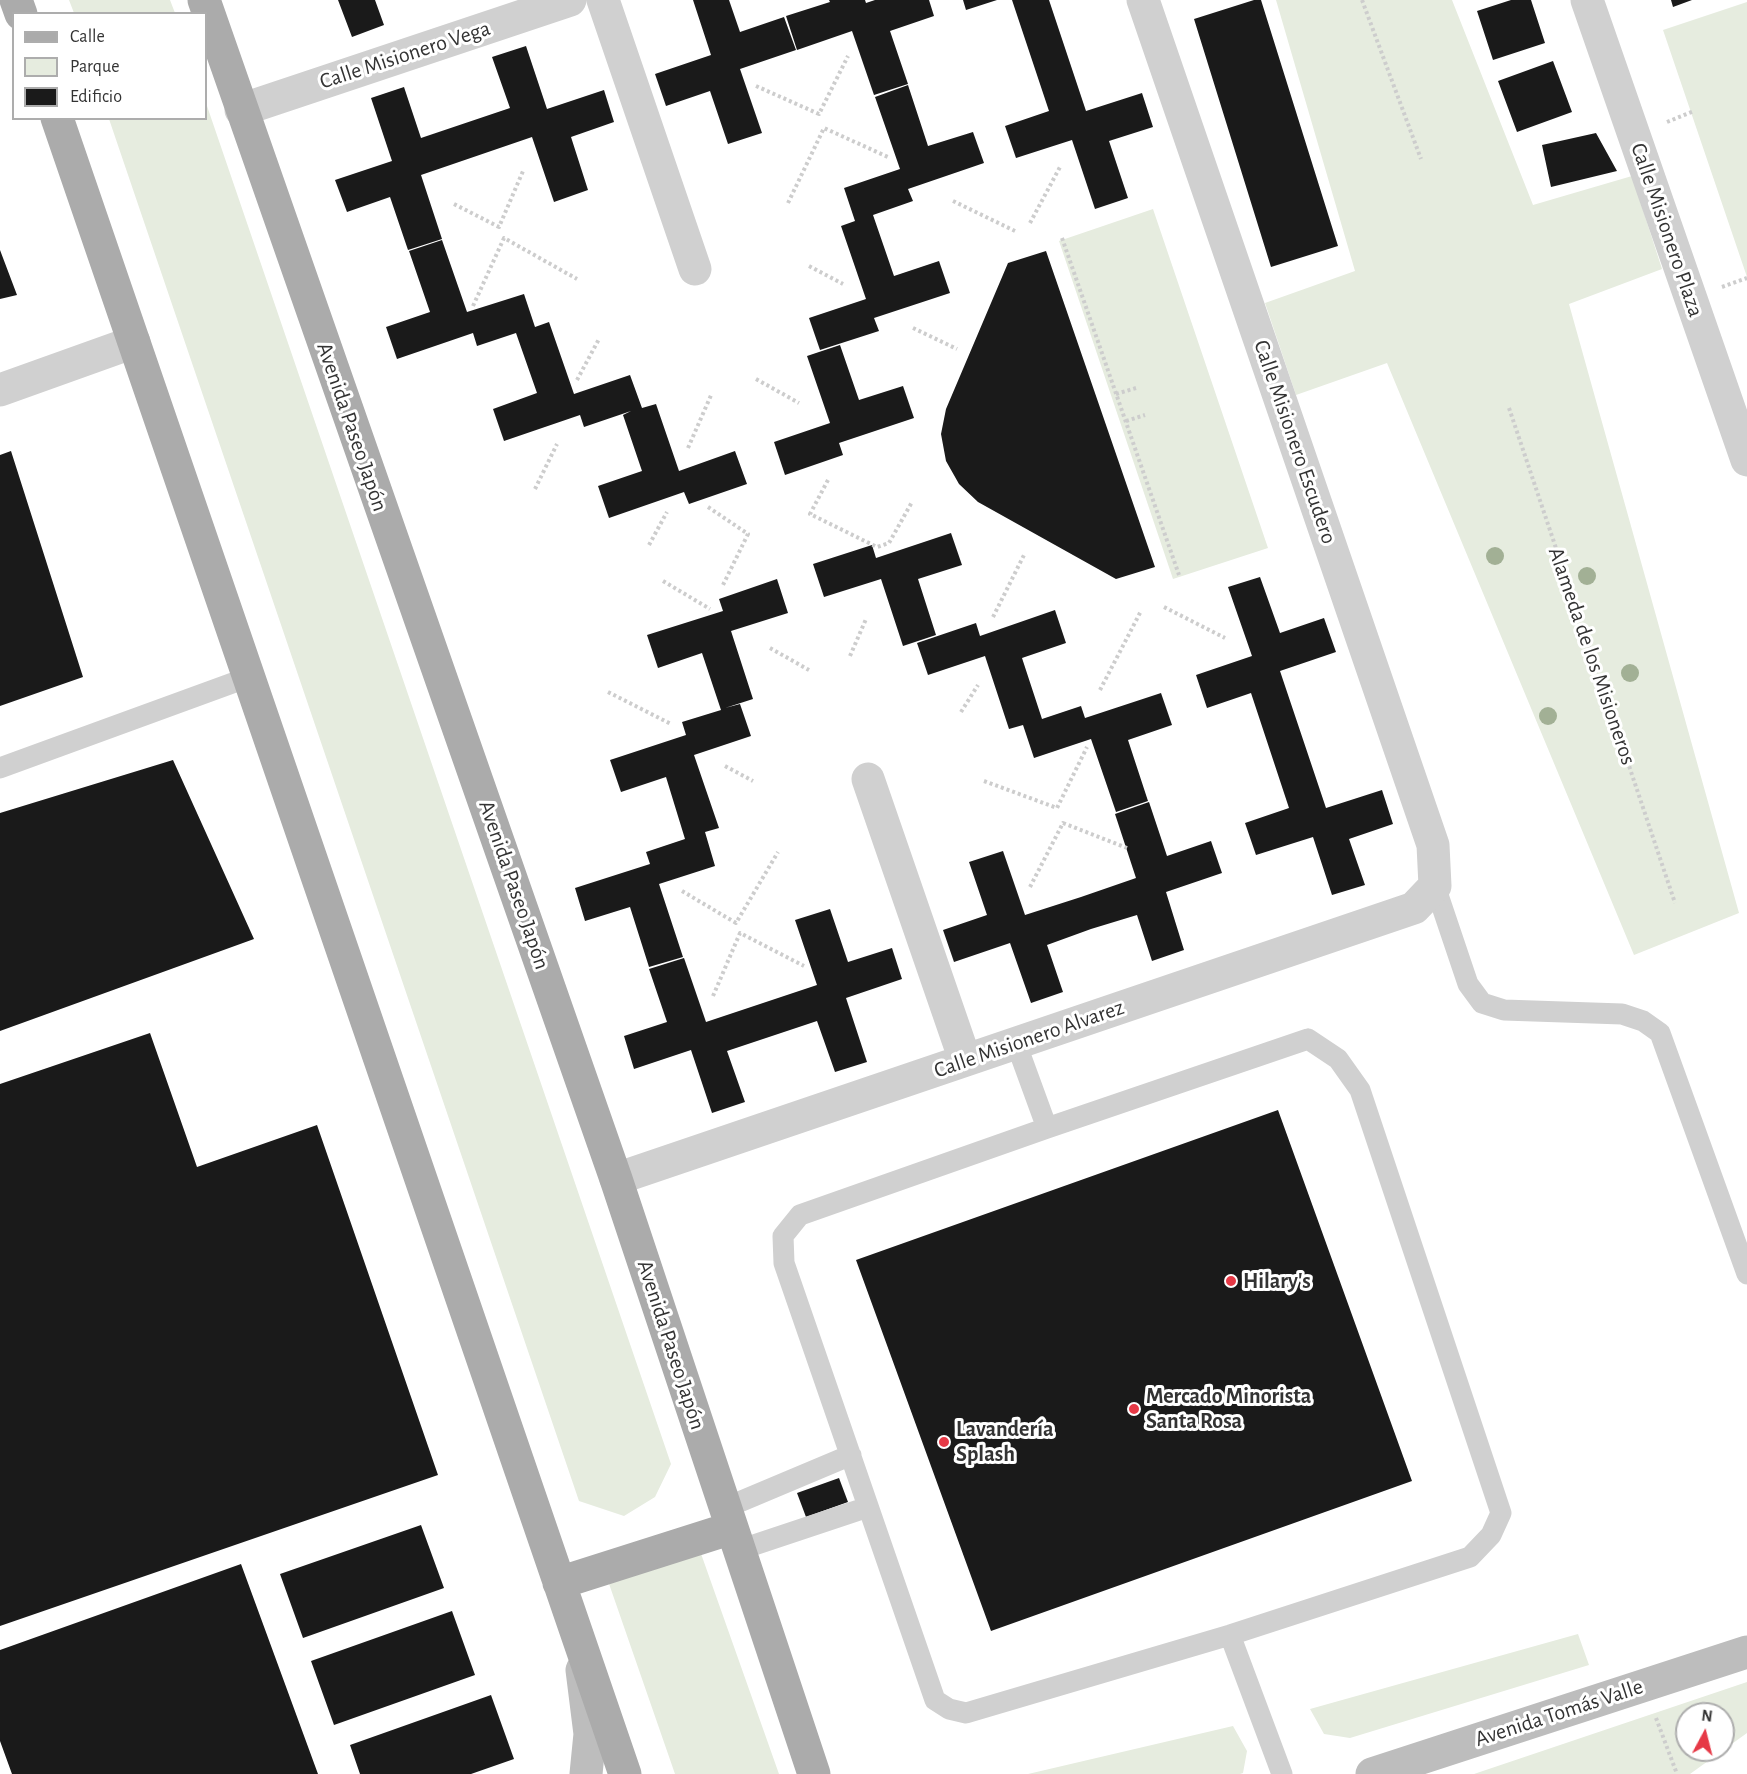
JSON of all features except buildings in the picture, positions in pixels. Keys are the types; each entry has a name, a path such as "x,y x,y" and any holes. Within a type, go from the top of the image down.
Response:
{"main road":[{"name":"Avenida Paseo Japón","path":"204,0 616,1179 814,1774"},
{"path":"58,120 625,1774"},
{"path":"559,1583 732,1528"},
{"path":"578,1636 590,1734 586,1774"},
{"name":"Avenida Tomás Valle","path":"1372,1774 1747,1652"}],"street":[{"name":"Calle Misionero Vega","path":"241,110 570,0"},
{"path":"603,0 695,269"},
{"name":"Calle Misionero Escudero","path":"1143,0 1433,845 1434,886"},
{"name":"Calle Misionero Plaza","path":"1587,0 1747,460"},
{"path":"0,390 134,342"},
{"path":"868,779 965,1060"},
{"name":"Calle Misionero Alvarez","path":"616,1179 1414,908 1434,886"}],"lane":[{"path":"0,768 249,677"},
{"path":"1434,886 1468,984 1482,1003 1504,1010 1622,1014 1643,1021 1660,1033 1747,1274"},
{"path":"1308,1039 1338,1059 1360,1090 1501,1513 1491,1535 1470,1557 1230,1635 966,1713 949,1709 935,1700 784,1263 783,1236 800,1215 1047,1128 1308,1039"},
{"path":"1016,1043 1047,1128"},
{"path":"732,1528 850,1455"},
{"path":"732,1528 868,1507"},
{"path":"1230,1635 1282,1774"}],"path":[{"path":"1362,0 1421,159"},
{"path":"756,86 819,114 848,56"},
{"path":"1661,124 1694,111"},
{"path":"788,203 824,128 888,157"},
{"path":"1030,223 1060,167"},
{"path":"454,204 499,227 523,171"},
{"path":"953,201 1015,231"},
{"path":"473,306 504,238 578,279"},
{"path":"1062,238 1179,575"},
{"path":"809,266 843,284"},
{"path":"1719,289 1747,278"},
{"path":"913,328 957,349"},
{"path":"577,380 598,339"},
{"path":"756,379 799,404"},
{"path":"1116,394 1136,388"},
{"path":"688,448 712,393"},
{"name":"Alameda de los Misioneros","path":"1509,408 1675,903"},
{"path":"1125,422 1145,415"},
{"path":"535,489 557,444"},
{"path":"828,480 810,514 877,548 889,543 912,502"},
{"path":"708,507 748,534 722,587"},
{"path":"649,545 667,512"},
{"path":"993,617 1024,555"},
{"path":"663,581 710,609"},
{"path":"1164,607 1225,638"},
{"path":"1100,690 1141,610"},
{"path":"850,656 866,619"},
{"path":"770,648 809,670"},
{"path":"961,712 978,685"},
{"path":"608,692 671,724"},
{"path":"984,781 1057,808 1087,747"},
{"path":"725,766 753,781"},
{"path":"1030,887 1063,823 1127,848"},
{"path":"682,891 736,923 778,852"},
{"path":"713,996 740,933 804,966"},
{"path":"1653,1708 1677,1774"}],"green space":[{"path":"69,0 170,0 175,12 74,12"},
{"path":"1276,0 1452,0 1533,205 1632,176 1662,269 1569,304 1739,913 1634,955 1387,363 1296,395 1265,303 1355,271"},
{"path":"1747,2 1747,277 1663,30"},
{"path":"207,106 671,1464 655,1497 624,1516 579,1501 109,120 207,120"},
{"path":"1153,209 1268,548 1173,579 1059,241"},
{"path":"699,1548 779,1774 675,1774 607,1578"},
{"path":"1578,1634 1589,1665 1350,1738 1324,1734 1310,1709"},
{"path":"1747,1682 1747,1733 1735,1742 1735,1702 1688,1702"},
{"path":"1675,1706 1675,1762 1707,1762 1690,1774 1474,1774"},
{"path":"1233,1726 1247,1751 1243,1773 1240,1774 1028,1774"}],"place":[{"name":"Hilary's","path":"1231,1281"},
{"name":"Mercado Minorista Santa Rosa","path":"1134,1409"},
{"name":"Lavandería Splash","path":"944,1442"}]}
